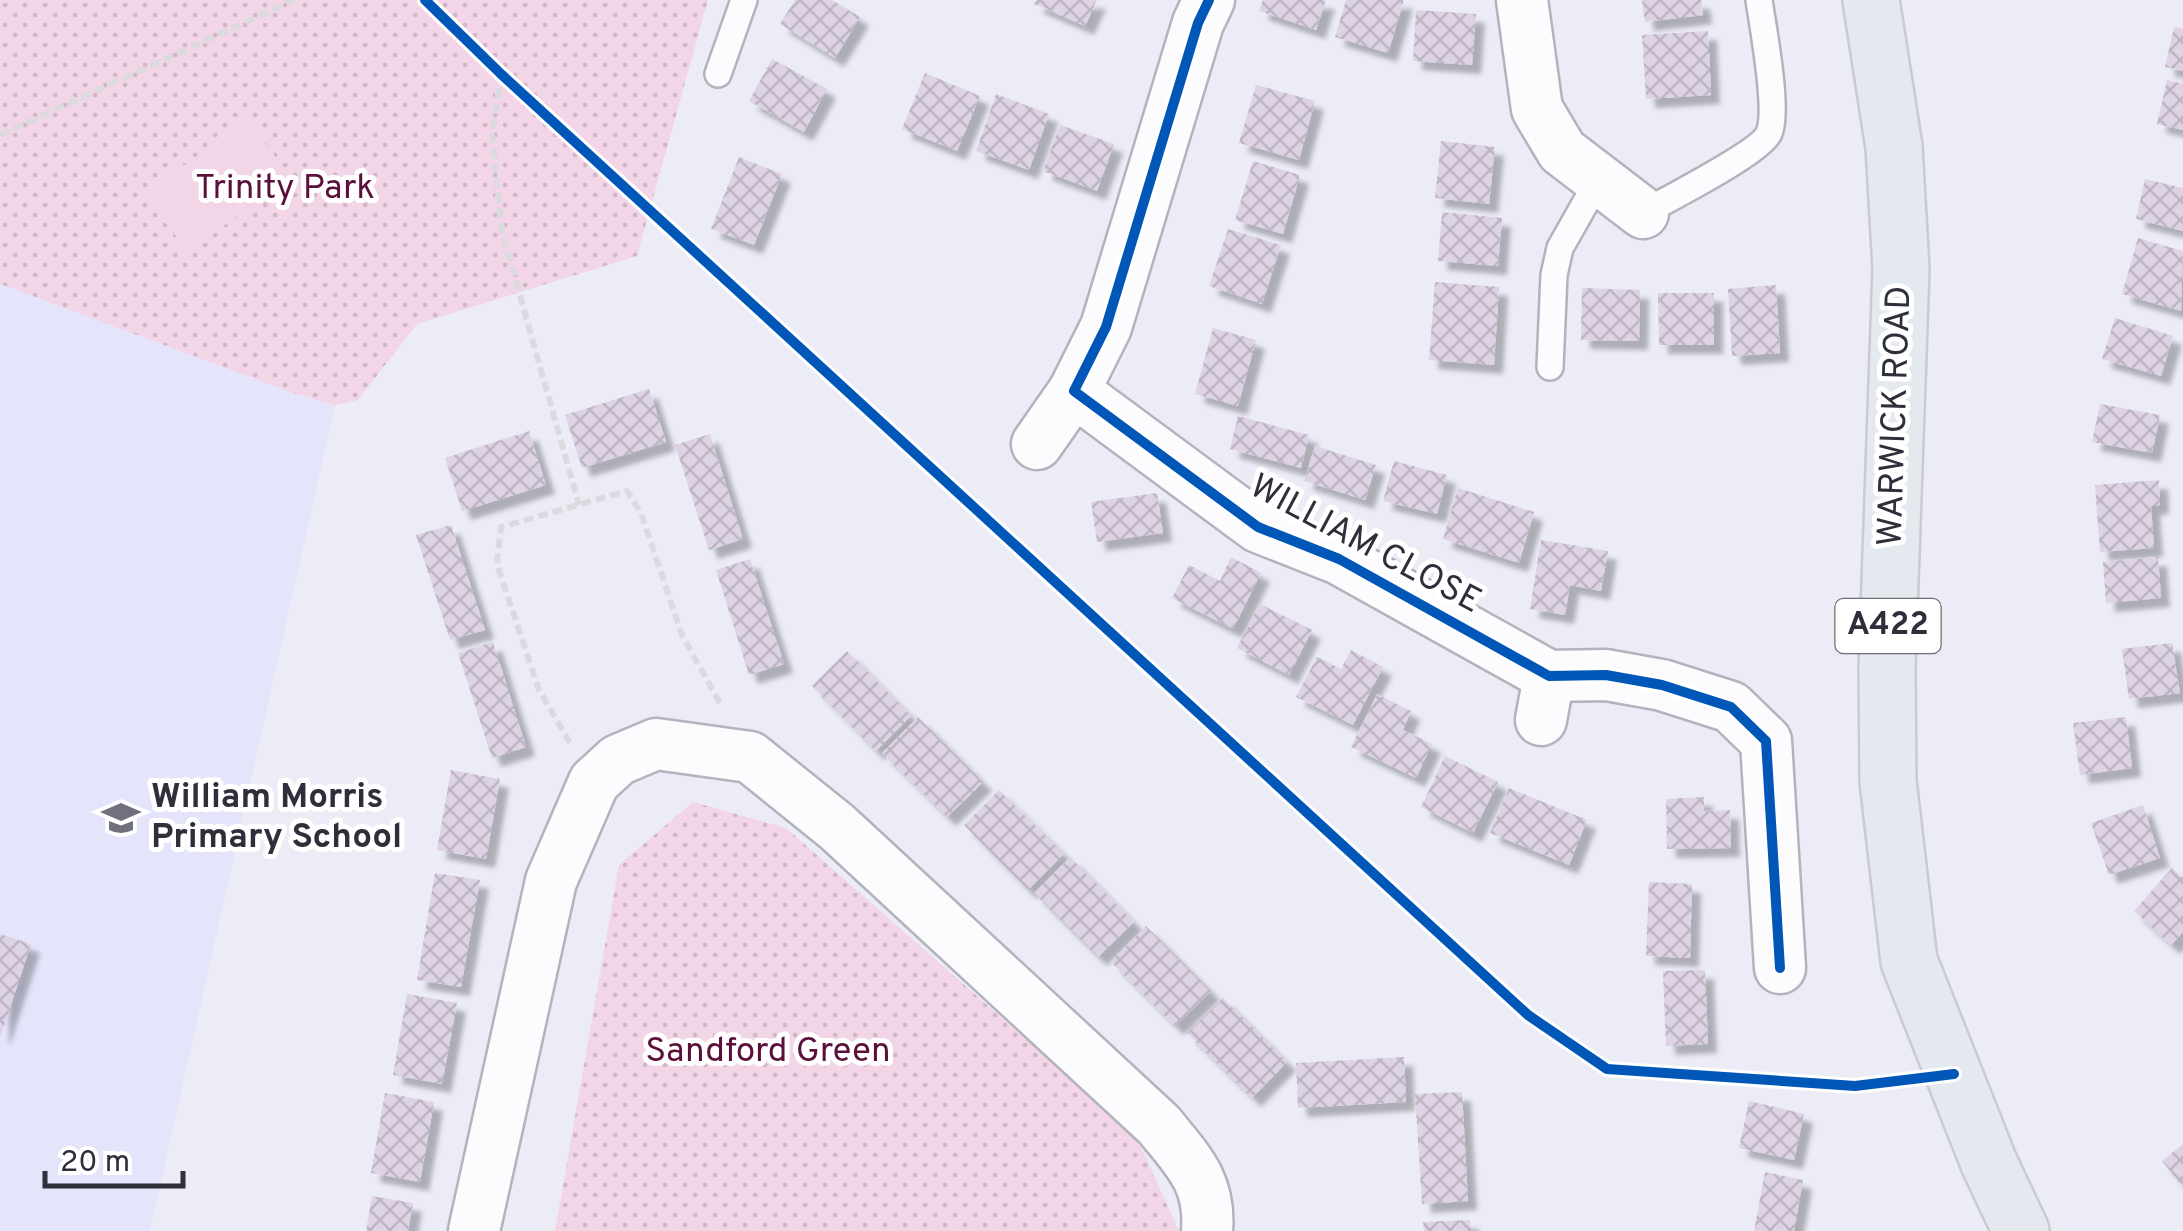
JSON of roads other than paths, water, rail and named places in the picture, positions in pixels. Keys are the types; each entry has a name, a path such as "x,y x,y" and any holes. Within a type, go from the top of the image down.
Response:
{"main road":[{"name":"WARWICK ROAD","path":"1870,0 1894,147 1901,270 1886,667 1888,781 1905,925 1910,961 1989,1162 2021,1231"}],"street":[{"path":"1037,444 1074,391 1106,327 1198,23 1210,0"},
{"path":"1522,0 1537,109 1562,151 1644,213"},
{"name":"WILLIAM CLOSE","path":"1074,391 1258,527 1340,559 1545,698 1606,675 1662,685 1731,707 1766,741 1780,968"},
{"path":"474,1231 551,880 594,782 618,760 656,744 750,757 837,826 1160,1124 1190,1164 1210,1202 1207,1231"}],"lane":[{"path":"718,74 744,0"},
{"path":"1644,213 1750,151 1769,135 1773,112 1759,0"},
{"path":"1550,367 1554,276 1560,248 1599,179"}],"place":[{"name":"William Morris Primary School","path":"121,818"}],"park label":[{"name":"Trinity Park","path":"285,189"},
{"name":"Sandford Green","path":"768,1052"}]}
